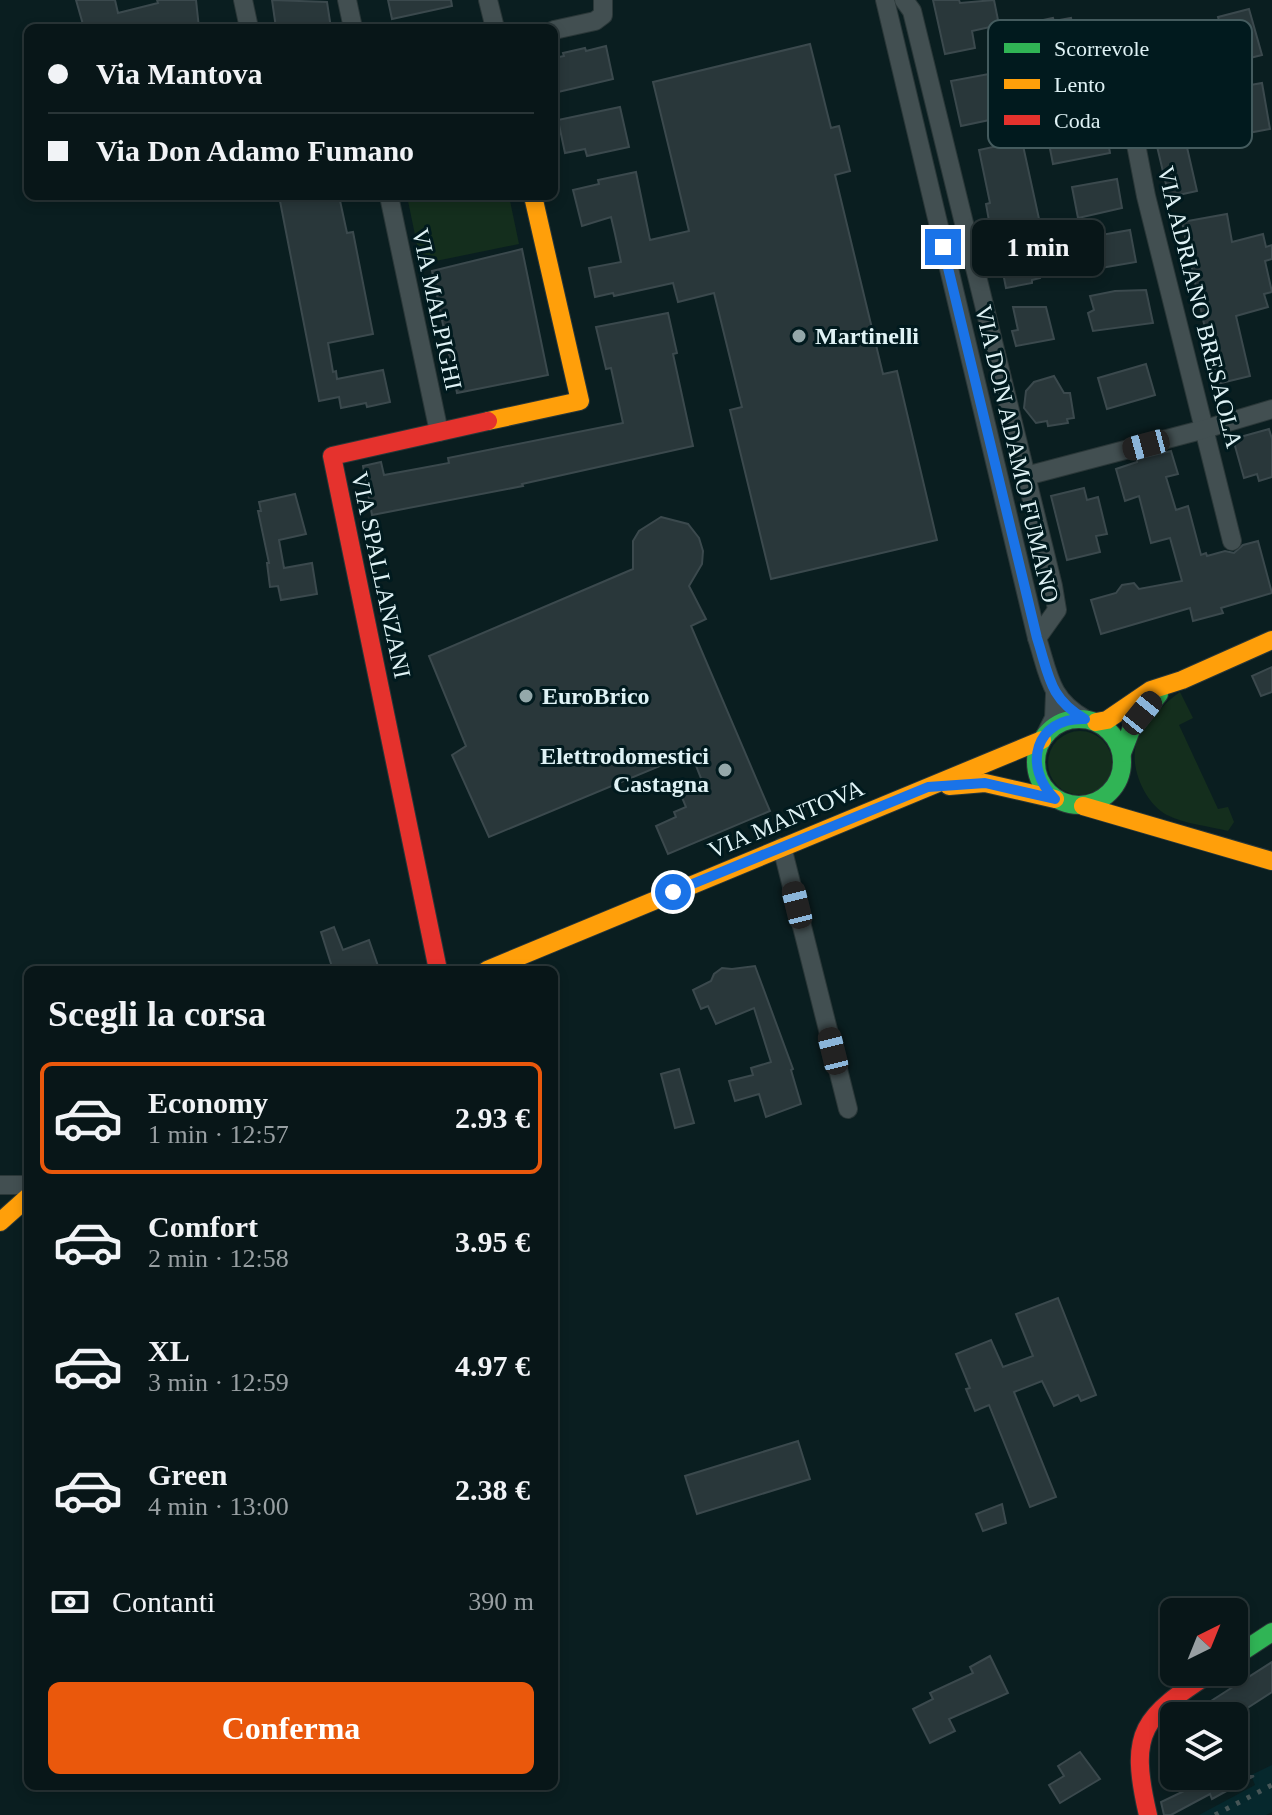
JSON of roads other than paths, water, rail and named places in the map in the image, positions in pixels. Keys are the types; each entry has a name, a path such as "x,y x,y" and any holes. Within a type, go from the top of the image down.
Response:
{"street":[{"path":"243,0 248,24"},
{"path":"347,0 352,24"},
{"path":"488,0 494,24"},
{"path":"558,29 595,21 603,15 603,0"},
{"name":"VIA DON ADAMO FUMANO","path":"885,0 1037,638 1055,694 1054,718 1043,738"},
{"name":"VIA DON ADAMO FUMANO","path":"904,0 912,11 1057,610 1037,638"},
{"name":"VIA ADRIANO BRESAOLA","path":"1137,148 1232,541"},
{"name":"VIA MALPIGHI","path":"390,200 439,432"},
{"name":"VIA SPALLANZANI","path":"437,966 332,456 580,401 534,200"},
{"path":"1026,476 1272,409"},
{"path":"1272,640 1151,690 1107,720 1065,721 1043,738 1037,751 1038,777 1055,799 1272,861"},
{"path":"1083,806 1098,802 1110,794 1122,773 1122,753 1131,730 1142,713 1171,684"},
{"path":"1055,694 1068,710 1109,730 1122,753"},
{"name":"VIA MANTOVA","path":"497,966 1043,738"},
{"path":"1122,773 1140,802 1159,822 1176,832"},
{"name":"VIA MANTOVA","path":"928,787 985,783 1055,799"},
{"path":"782,847 848,1109"},
{"path":"0,1185 24,1185"},
{"path":"0,1222 24,1201"},
{"path":"1248,1648 1272,1632"},
{"path":"1148,1815 1140,1780 1142,1733 1156,1711 1192,1686"}],"railway":[{"path":"1215,1815 1272,1785"}],"place":[{"name":"Martinelli","path":"799,336"},
{"name":"EuroBrico","path":"526,696"},
{"name":"Elettrodomestici Castagna","path":"725,770"}]}
